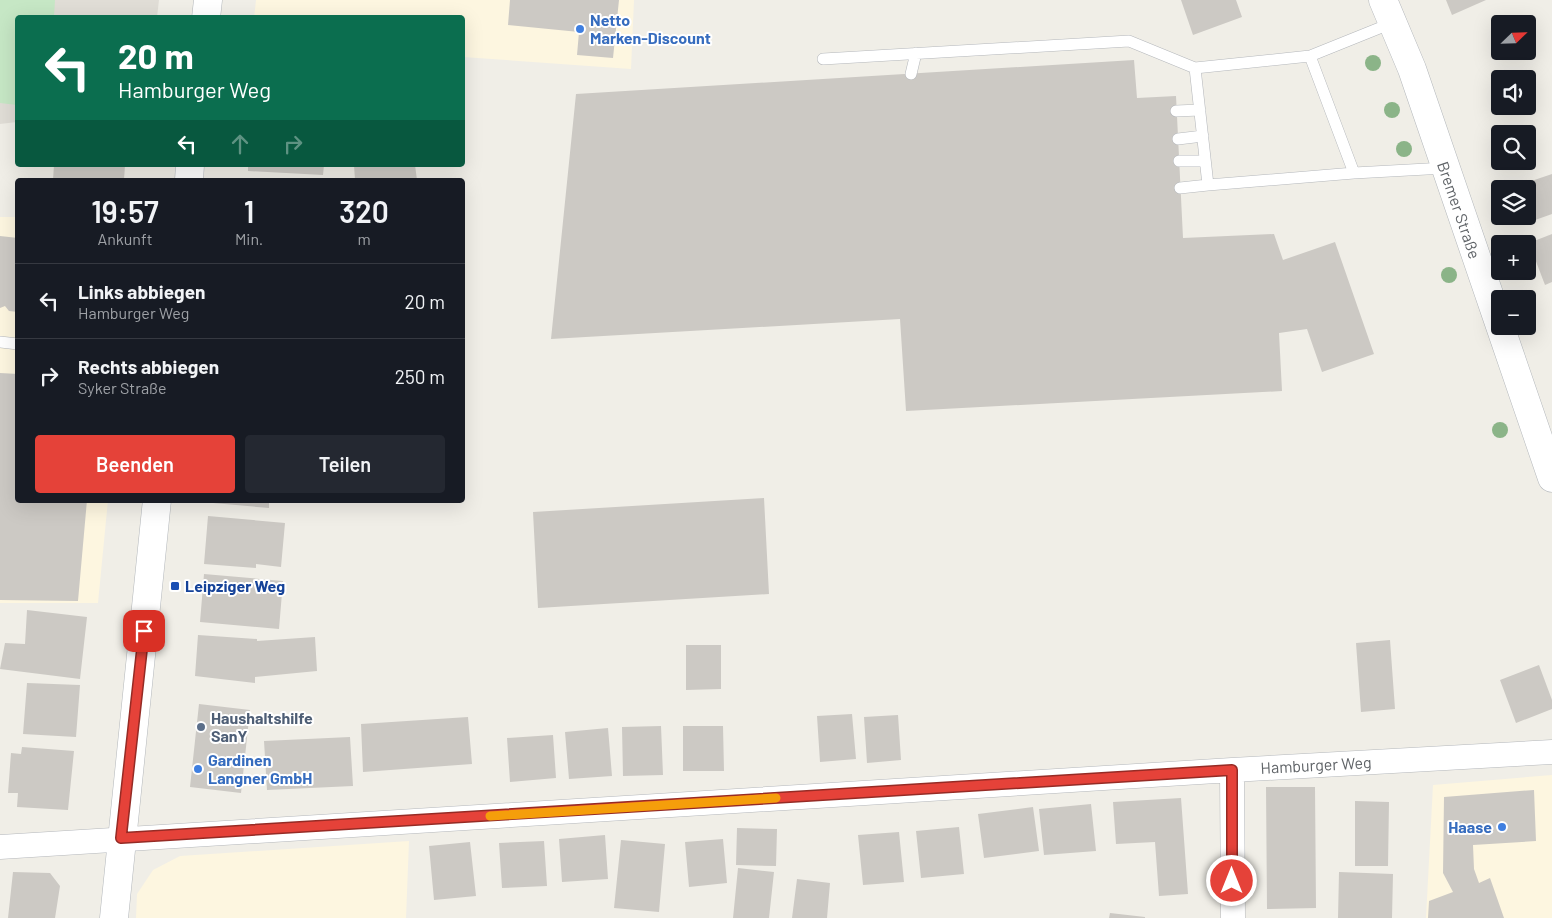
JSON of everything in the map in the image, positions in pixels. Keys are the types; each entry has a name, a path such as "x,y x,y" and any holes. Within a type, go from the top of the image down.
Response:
{"main road":[{"path":"206,15 208,0"},
{"name":"Bremer Straße","path":"1388,11 1412,69 1552,478"},
{"path":"114,918 157,503"}],"street":[{"name":"Hamburger Weg","path":"121,838 1552,752"},
{"path":"1232,770 1233,918"},
{"path":"0,847 121,838"}],"lane":[{"path":"823,59 1130,41 1195,68 1310,56 1388,11"},
{"path":"911,74 916,53"},
{"path":"1310,56 1354,173"},
{"path":"1195,68 1208,186"},
{"path":"1176,111 1200,110"},
{"path":"1178,139 1203,136"},
{"path":"1179,161 1206,161"},
{"path":"1180,188 1354,173 1445,168"},
{"path":"0,342 15,344"}],"shaded area":[{"path":"0,0 159,0 157,15 15,15 15,122 0,124"},
{"path":"256,0 634,0 631,69 465,57 465,15 254,15"},
{"path":"0,217 15,217 15,503 108,503 98,603 0,603"},
{"path":"1552,775 1552,918 1426,918 1433,785"},
{"path":"409,841 406,918 136,918 137,894 153,870 180,856"}],"green space":[{"path":"0,0 55,0 54,15 15,15 15,105 0,103"}],"building":[{"name":"Netto Marken-Discount","path":"510,0 619,0 613,58 577,55 579,32 508,25"},
{"path":"1181,0 1236,0 1242,17 1193,35"},
{"path":"1446,0 1486,0 1452,15"},
{"path":"1134,60 1137,98 1176,96 1183,238 1274,234 1283,260 1335,242 1374,354 1322,372 1307,329 1279,333 1282,391 906,411 900,319 551,339 576,94"},
{"path":"54,167 125,167 124,178 53,178"},
{"path":"248,167 324,167 323,175 248,171"},
{"path":"354,167 415,167 417,178 355,178"},
{"path":"1552,174 1552,214 1536,220 1536,180 1534,180"},
{"path":"1552,234 1552,282 1545,285 1536,261 1536,240"},
{"path":"0,236 15,238 15,312 9,311 5,306 0,308"},
{"path":"0,373 15,374 15,503 87,503 78,601 0,600"},
{"path":"764,498 769,594 538,608 533,512"},
{"path":"213,503 269,503 269,508"},
{"path":"208,516 285,523 281,567 256,564 256,568 204,564"},
{"path":"204,574 283,581 279,629 200,622"},
{"path":"27,610 87,617 80,679 0,669 5,643 25,644"},
{"path":"198,635 257,639 257,641 315,637 317,671 255,677 255,683 195,676"},
{"path":"1390,640 1395,709 1361,712 1356,643"},
{"path":"686,645 721,645 721,689 686,690"},
{"path":"1539,665 1552,700 1552,709 1516,723 1500,680"},
{"path":"27,683 80,685 76,737 23,734"},
{"path":"199,704 250,710 241,793 190,787"},
{"path":"852,714 856,759 820,762 817,716"},
{"path":"898,715 901,760 867,763 864,717"},
{"path":"468,717 472,764 363,772 361,724"},
{"path":"661,726 663,775 623,776 622,727"},
{"path":"683,726 723,726 724,771 683,771"},
{"path":"608,728 612,776 569,779 565,732"},
{"path":"553,735 556,778 510,782 507,738"},
{"path":"350,737 353,786 267,790 264,741"},
{"path":"22,747 74,751 68,810 17,807 18,793 8,793 11,753 21,754"},
{"path":"1266,787 1315,787 1316,908 1267,909"},
{"path":"1534,790 1536,841 1473,845 1474,869 1479,883 1490,878 1504,918 1428,918 1429,901 1453,892 1443,873 1444,797"},
{"path":"1181,798 1188,894 1159,896 1155,842 1116,844 1113,802"},
{"path":"1355,801 1389,802 1388,866 1355,866"},
{"path":"1091,804 1096,851 1044,855 1039,809"},
{"path":"1033,807 1039,851 984,858 978,814"},
{"path":"959,827 964,874 921,878 916,831"},
{"path":"737,828 777,829 776,866 736,865"},
{"path":"899,832 904,882 863,885 858,835"},
{"path":"605,835 608,879 562,882 559,839"},
{"path":"723,839 727,883 689,887 685,842"},
{"path":"621,840 665,844 659,912 614,908"},
{"path":"544,841 547,886 502,888 499,843"},
{"path":"470,842 476,896 434,900 429,846"},
{"path":"738,868 774,872 769,918 733,918"},
{"path":"13,872 50,873 60,886 55,918 8,918"},
{"path":"1339,872 1393,874 1392,918 1338,918"},
{"path":"797,879 830,883 827,918 792,918"},
{"path":"1110,913 1145,917 1145,918 1109,918"}],"slow traffic":[{"path":"490,816 776,798"}],"place":[{"name":"Netto Marken-Discount","path":"580,29"},
{"name":"Leipziger Weg","path":"175,586"},
{"name":"Haushaltshilfe SanY","path":"201,727"},
{"name":"Gardinen Langner GmbH","path":"198,769"},
{"name":"Haase","path":"1502,827"}],"route":[{"path":"144,631 121,838 1232,770 1232,881"}]}
